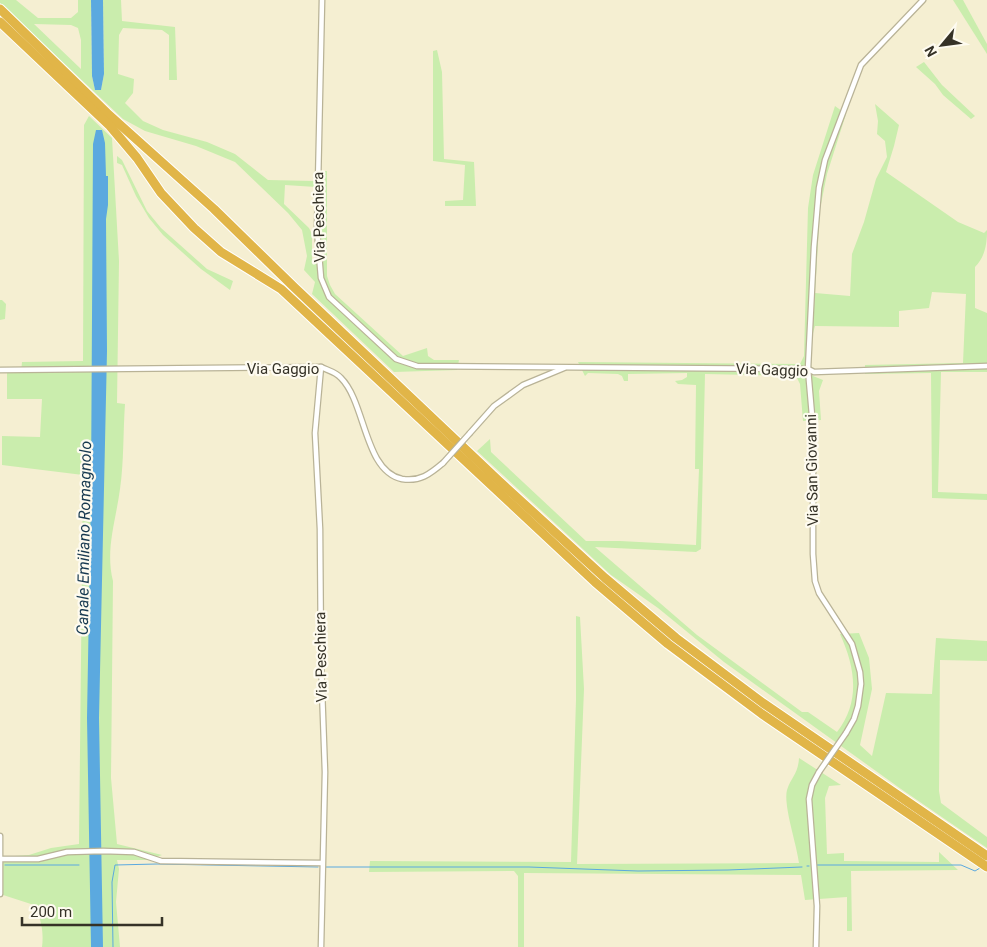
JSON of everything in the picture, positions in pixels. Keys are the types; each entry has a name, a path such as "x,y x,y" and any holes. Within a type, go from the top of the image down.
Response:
{"highway":[{"path":"0,9 107,113 214,209 499,481 606,578 676,638 763,703 987,856"},
{"path":"0,22 110,126 137,158 161,194 194,228 221,252 281,289 602,588 668,644 762,714 987,868"}],"street":[{"name":"Via Peschiera","path":"322,0 317,230 320,278 329,297 396,359 416,366 557,367"},
{"name":"Via San Giovanni","path":"816,947 816,906 809,799 812,786 819,772 854,719 858,706 860,684 860,672 852,644 823,600 815,581 813,554 813,427 808,369 819,188 826,160 861,65 923,0"},
{"name":"Via Gaggio","path":"557,367 808,369 814,372 987,366"},
{"name":"Via Peschiera","path":"321,367 315,433 325,772 321,947"},
{"name":"Via Gaggio","path":"0,370 321,367 341,377 349,390 379,463 393,477 411,480 427,477 443,463 494,406 523,385 567,367"},
{"path":"0,836 0,894"},
{"path":"0,859 38,859 67,852 103,851 134,852 161,861 322,863"}],"green space":[{"path":"0,0 16,0 38,18 71,18 78,12 78,0 91,0 92,76 95,90 101,90 104,74 103,0 121,0 122,21 175,27 177,80 169,80 169,35 162,30 123,28 119,35 118,74 134,79 133,93 125,103 143,121 163,130 207,142 235,154 268,180 314,181 316,171 327,171 327,276 335,294 403,356 427,348 428,356 434,360 459,360 457,370 394,372 312,294 315,282 304,270 307,256 302,230 288,213 235,162 196,146 145,131 123,119 0,3","holes":["34,24 71,25 78,28 81,40 81,69","285,185 316,187 317,260 312,259 312,234 309,228 284,204"]},
{"path":"953,0 963,0 987,44 987,54"},
{"path":"437,50 442,72 444,159 474,162 476,206 445,206 445,201 463,200 465,165 433,161 433,51"},
{"path":"924,62 942,85 975,116 971,119 943,95 935,84 916,67"},
{"path":"875,104 899,125 886,172 958,222 984,233 987,230 985,250 975,267 975,308 987,313 987,372 941,372 938,492 987,494 987,500 932,498 931,373 865,374 865,365 963,363 966,294 932,292 929,308 899,311 899,327 815,326 811,344 811,364 813,376 823,380 819,391 821,420 803,421 800,384 796,376 705,374 701,549 696,552 595,547 697,635 802,712 808,712 837,732 850,708 853,684 849,659 840,634 859,633 869,658 872,689 860,745 872,756 886,693 932,694 936,638 987,641 987,661 940,660 939,791 941,803 987,837 987,848 724,662 658,608 611,575 477,451 490,439 491,452 586,541 696,545 699,469 695,469 696,385 678,384 675,381 687,377 687,373 628,374 628,381 624,381 622,376 618,374 588,373 585,376 578,362 800,364 804,356 808,208 813,175 835,106 846,114 827,174 820,209 815,293 850,296 852,254 864,222 876,179 887,157 885,141 877,134 878,121"},
{"path":"89,116 112,138 119,261 117,403 125,404 121,478 110,558 113,581 111,778 117,844 162,855 148,860 117,860 119,869 116,902 120,947 42,947 41,925 34,905 0,894 0,857 29,855 51,848 79,844 83,475 2,465 2,436 40,437 42,399 7,399 7,373 21,373 22,362 83,361 84,125"},
{"path":"117,156 122,160 147,211 161,228 207,269 233,281 230,290 201,269 163,235 149,218 136,196 122,165 117,163"},
{"path":"0,300 6,304 5,319 0,320"},
{"path":"576,616 580,617 584,689 577,864 799,863 786,797 787,790 796,772 799,758 841,785 829,786 825,798 827,854 844,853 844,861 939,862 939,852 958,870 851,871 852,931 847,931 847,897 805,900 801,875 524,873 524,947 518,947 518,876 514,871 369,872 370,861 571,862 576,700"}],"water":[{"path":"91,0 103,0 104,74 101,90 95,90 92,76"},
{"path":"96,130 102,130 105,143 106,176 108,176 106,219 107,351 99,718 103,947 91,947 87,718 91,490 93,144"}],"waterway":[{"path":"5,865 79,865"},
{"path":"113,947 112,882 115,865 318,867"},
{"path":"817,865 961,865 975,871 980,868"},
{"path":"326,867 529,867 638,871 802,867"}],"water label":[{"name":"Canale Emiliano Romagnolo","path":"84,538"}]}
